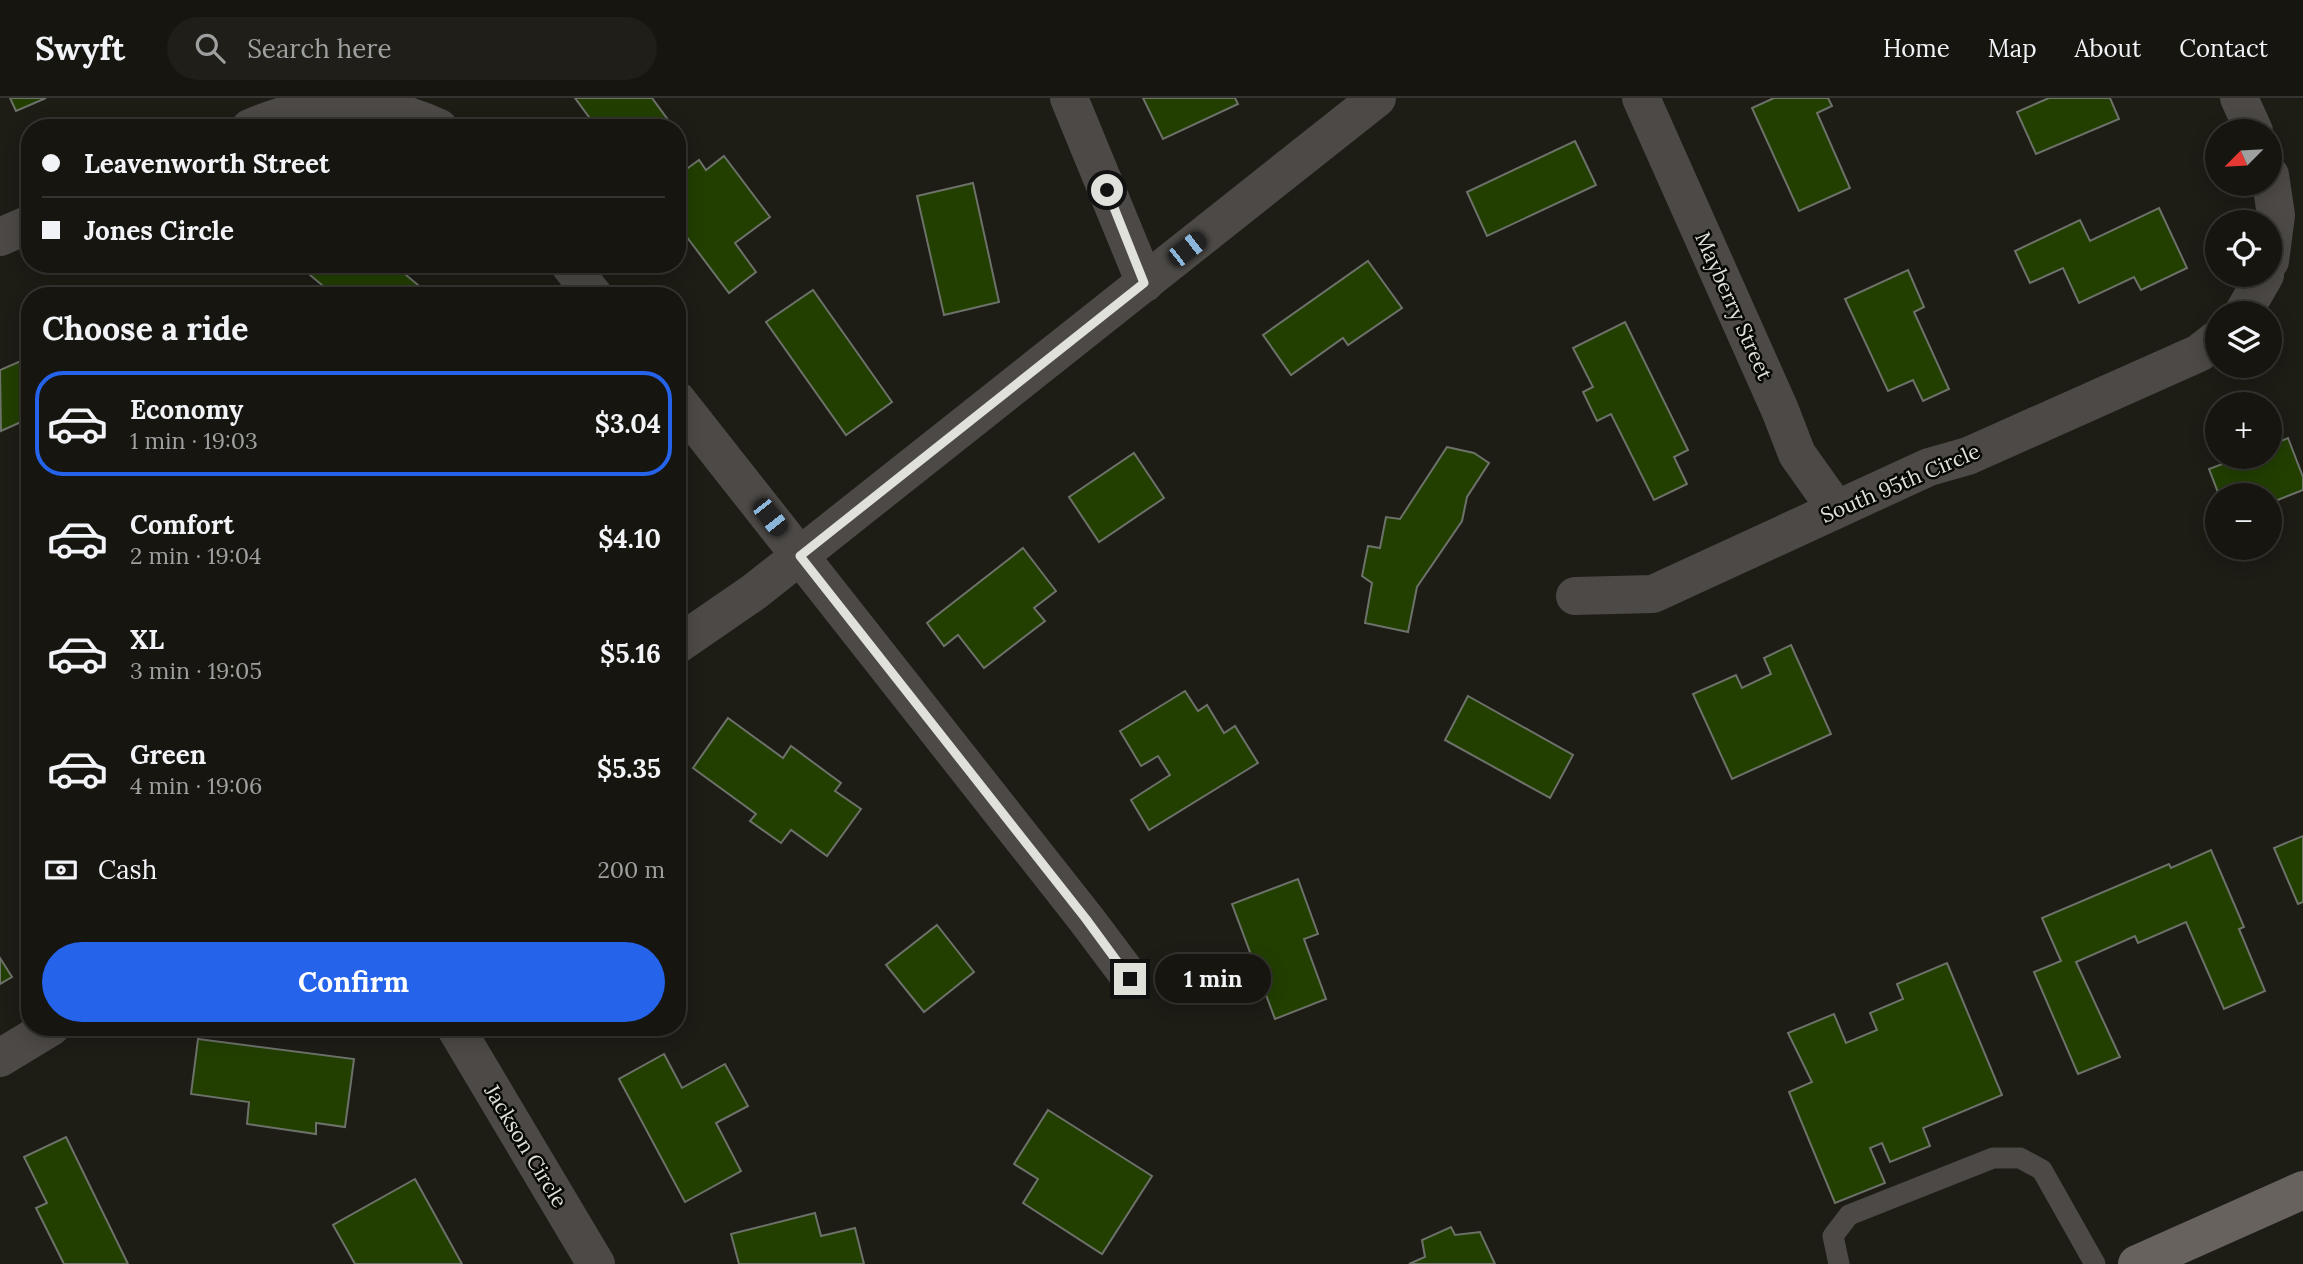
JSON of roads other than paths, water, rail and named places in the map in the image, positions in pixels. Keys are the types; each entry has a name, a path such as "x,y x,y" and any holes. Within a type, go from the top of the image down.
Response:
{"street":[{"path":"1069,98 1144,283"},
{"path":"686,639 800,556 1377,98"},
{"name":"Mayberry Street","path":"1641,98 1797,454 1836,509"},
{"path":"2239,98 2249,119"},
{"path":"269,119 302,108 352,103 387,107 423,119"},
{"path":"0,237 21,228"},
{"path":"576,273 587,287"},
{"name":"South 95th Circle","path":"1575,596 1653,594 1929,467 1968,456 2205,349"},
{"path":"686,411 1086,919 1130,979"},
{"path":"0,1058 36,1036"},
{"name":"Jackson Circle","path":"460,1036 596,1264"},
{"path":"2137,1264 2303,1190"}],"lane":[{"path":"1839,1264 1833,1236 1850,1215 1993,1158 2020,1158 2042,1170 2095,1264"}]}
